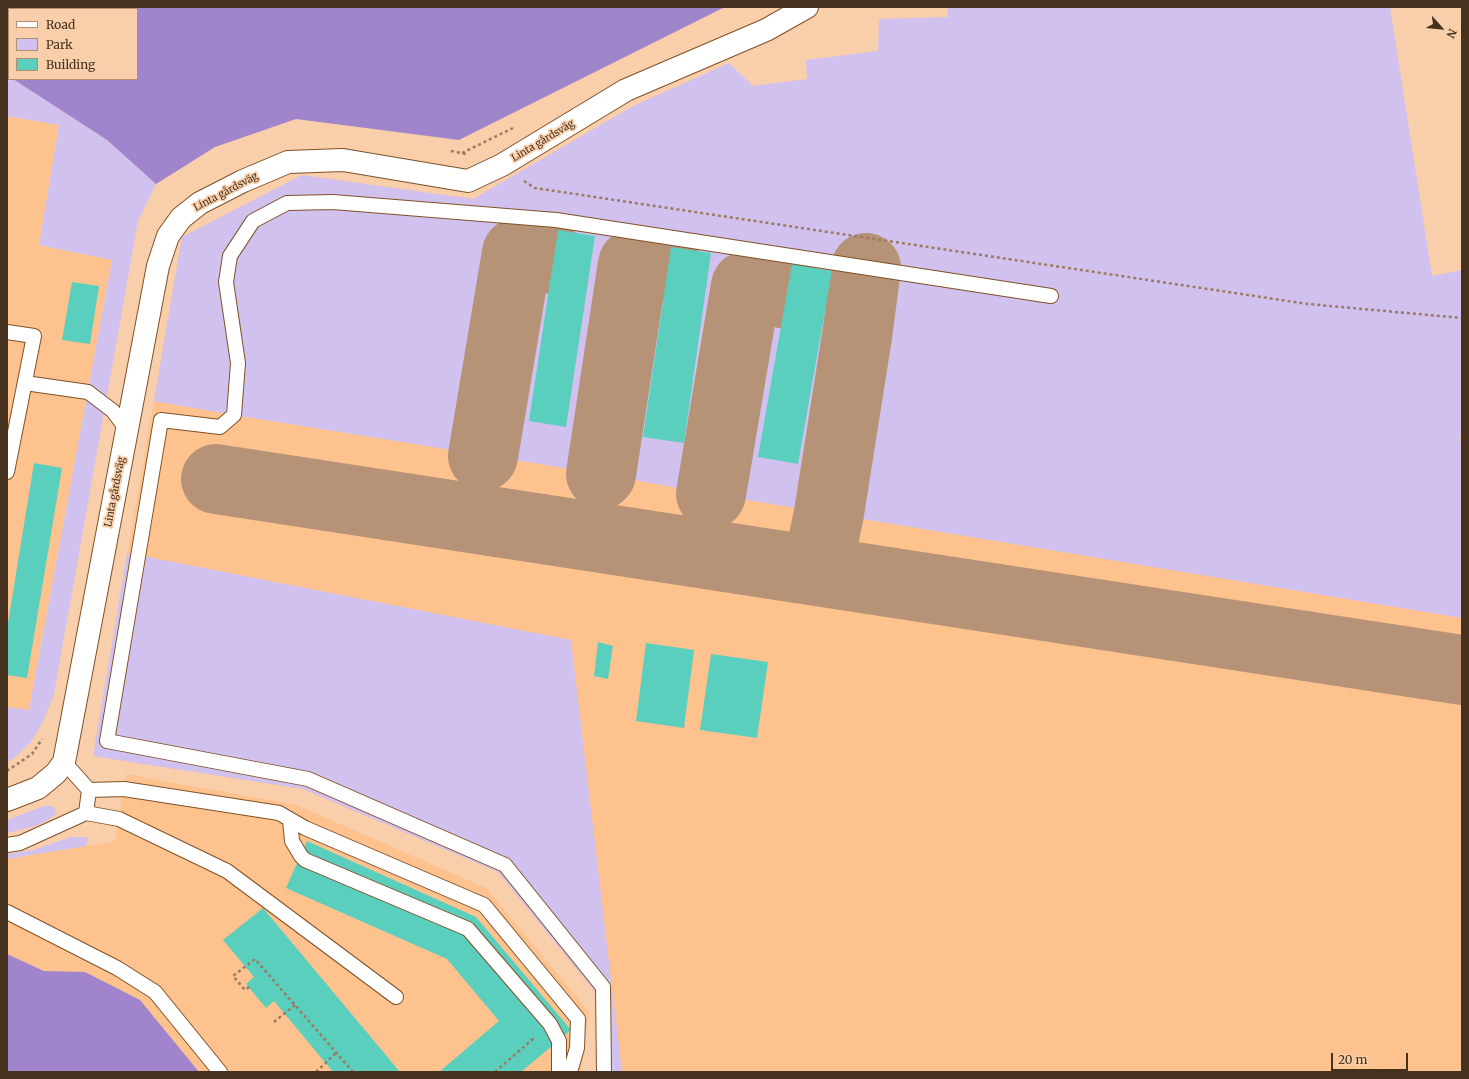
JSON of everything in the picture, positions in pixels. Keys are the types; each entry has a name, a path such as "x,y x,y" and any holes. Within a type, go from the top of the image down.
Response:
{"street":[{"name":"Linta gårdsväg","path":"7,800 38,788 56,773 64,762 158,266 168,236 181,218 200,203 243,181 288,162 343,160 468,181 502,165 626,90 766,30 807,7"}],"lane":[{"path":"604,1072 603,987 505,865 308,779 107,741 161,420 220,427 234,415 238,363 226,282 230,256 253,221 287,203 333,202 556,220 1051,296"},
{"path":"7,332 34,336 7,472"},
{"path":"25,383 88,392 113,411 127,430"},
{"path":"64,762 88,790 86,813"},
{"path":"88,790 124,789 278,813 305,828 484,905 578,1019 577,1048 570,1072"},
{"path":"7,845 20,843 86,813 119,820 227,871 396,997"},
{"path":"290,820 292,841 305,860 468,929 550,1024 559,1041 559,1072"},
{"path":"7,912 117,968 155,992 220,1072"}],"path":[{"path":"446,151 462,153 502,165 535,188 1308,304 1462,318"},
{"path":"7,771 32,754 45,734"},
{"path":"249,987 245,990 233,976 255,959 353,1072"},
{"path":"274,1022 295,1005"},
{"path":"495,1072 550,1024"},
{"path":"316,1072 336,1053"}],"shaded area":[{"path":"7,7 725,7 459,140 296,119 215,147 156,184 107,140 15,80 138,80 138,8 8,8 7,75"},
{"path":"7,116 59,125 39,245 112,260 29,710 7,707"},
{"path":"302,175 1462,337 1462,1072 599,1072 604,1003 498,872 303,789 93,756 182,237"},
{"path":"126,774 297,805 486,888 589,1012 581,1072 199,1072 190,1062 85,972 44,971 7,954 7,859 115,841"},
{"path":"7,954 44,971 85,972 140,1000 199,1072 7,1072"}],"green space":[{"path":"947,7 1390,7 1432,276 1462,270 1462,435 1460,435 1462,458 1462,618 154,401 182,237 302,175 473,199 633,106 729,63 753,86 807,79 806,60 878,51 879,19 948,17"},
{"path":"7,75 8,80 15,80 107,140 156,184 138,221 54,694 43,722 31,742 13,759 7,762 7,707 29,710 112,260 39,245 59,125 7,116"},
{"path":"127,553 571,640 622,1072 599,1072 604,1003 498,872 303,789 93,756"},
{"path":"44,806 51,806 55,808 55,815 45,822 35,826 7,833 7,820"},
{"path":"71,837 88,837 86,846 7,859 7,854 33,850"}],"building":[{"path":"558,230 595,236 566,427 529,421"},
{"path":"671,247 711,253 684,443 643,437"},
{"path":"792,264 832,271 798,464 758,457"},
{"path":"72,282 99,286 90,344 62,340"},
{"path":"34,463 62,468 27,678 7,675 7,629"},
{"path":"598,642 613,646 608,679 594,676"},
{"path":"646,643 694,650 684,728 636,721"},
{"path":"711,654 768,662 757,738 700,730"},
{"path":"307,841 476,917 571,1030 521,1072 439,1072 499,1021 447,959 286,888"},
{"path":"263,908 400,1072 333,1072 274,1001 266,1008 246,984 254,977 223,940"}],"taxiway":[{"path":"483,456 517,253 553,259"},
{"path":"601,474 633,264 668,268"},
{"path":"817,571 829,513 857,336 866,268"},
{"path":"711,494 746,286 787,294"},
{"path":"216,479 1462,670"}]}
